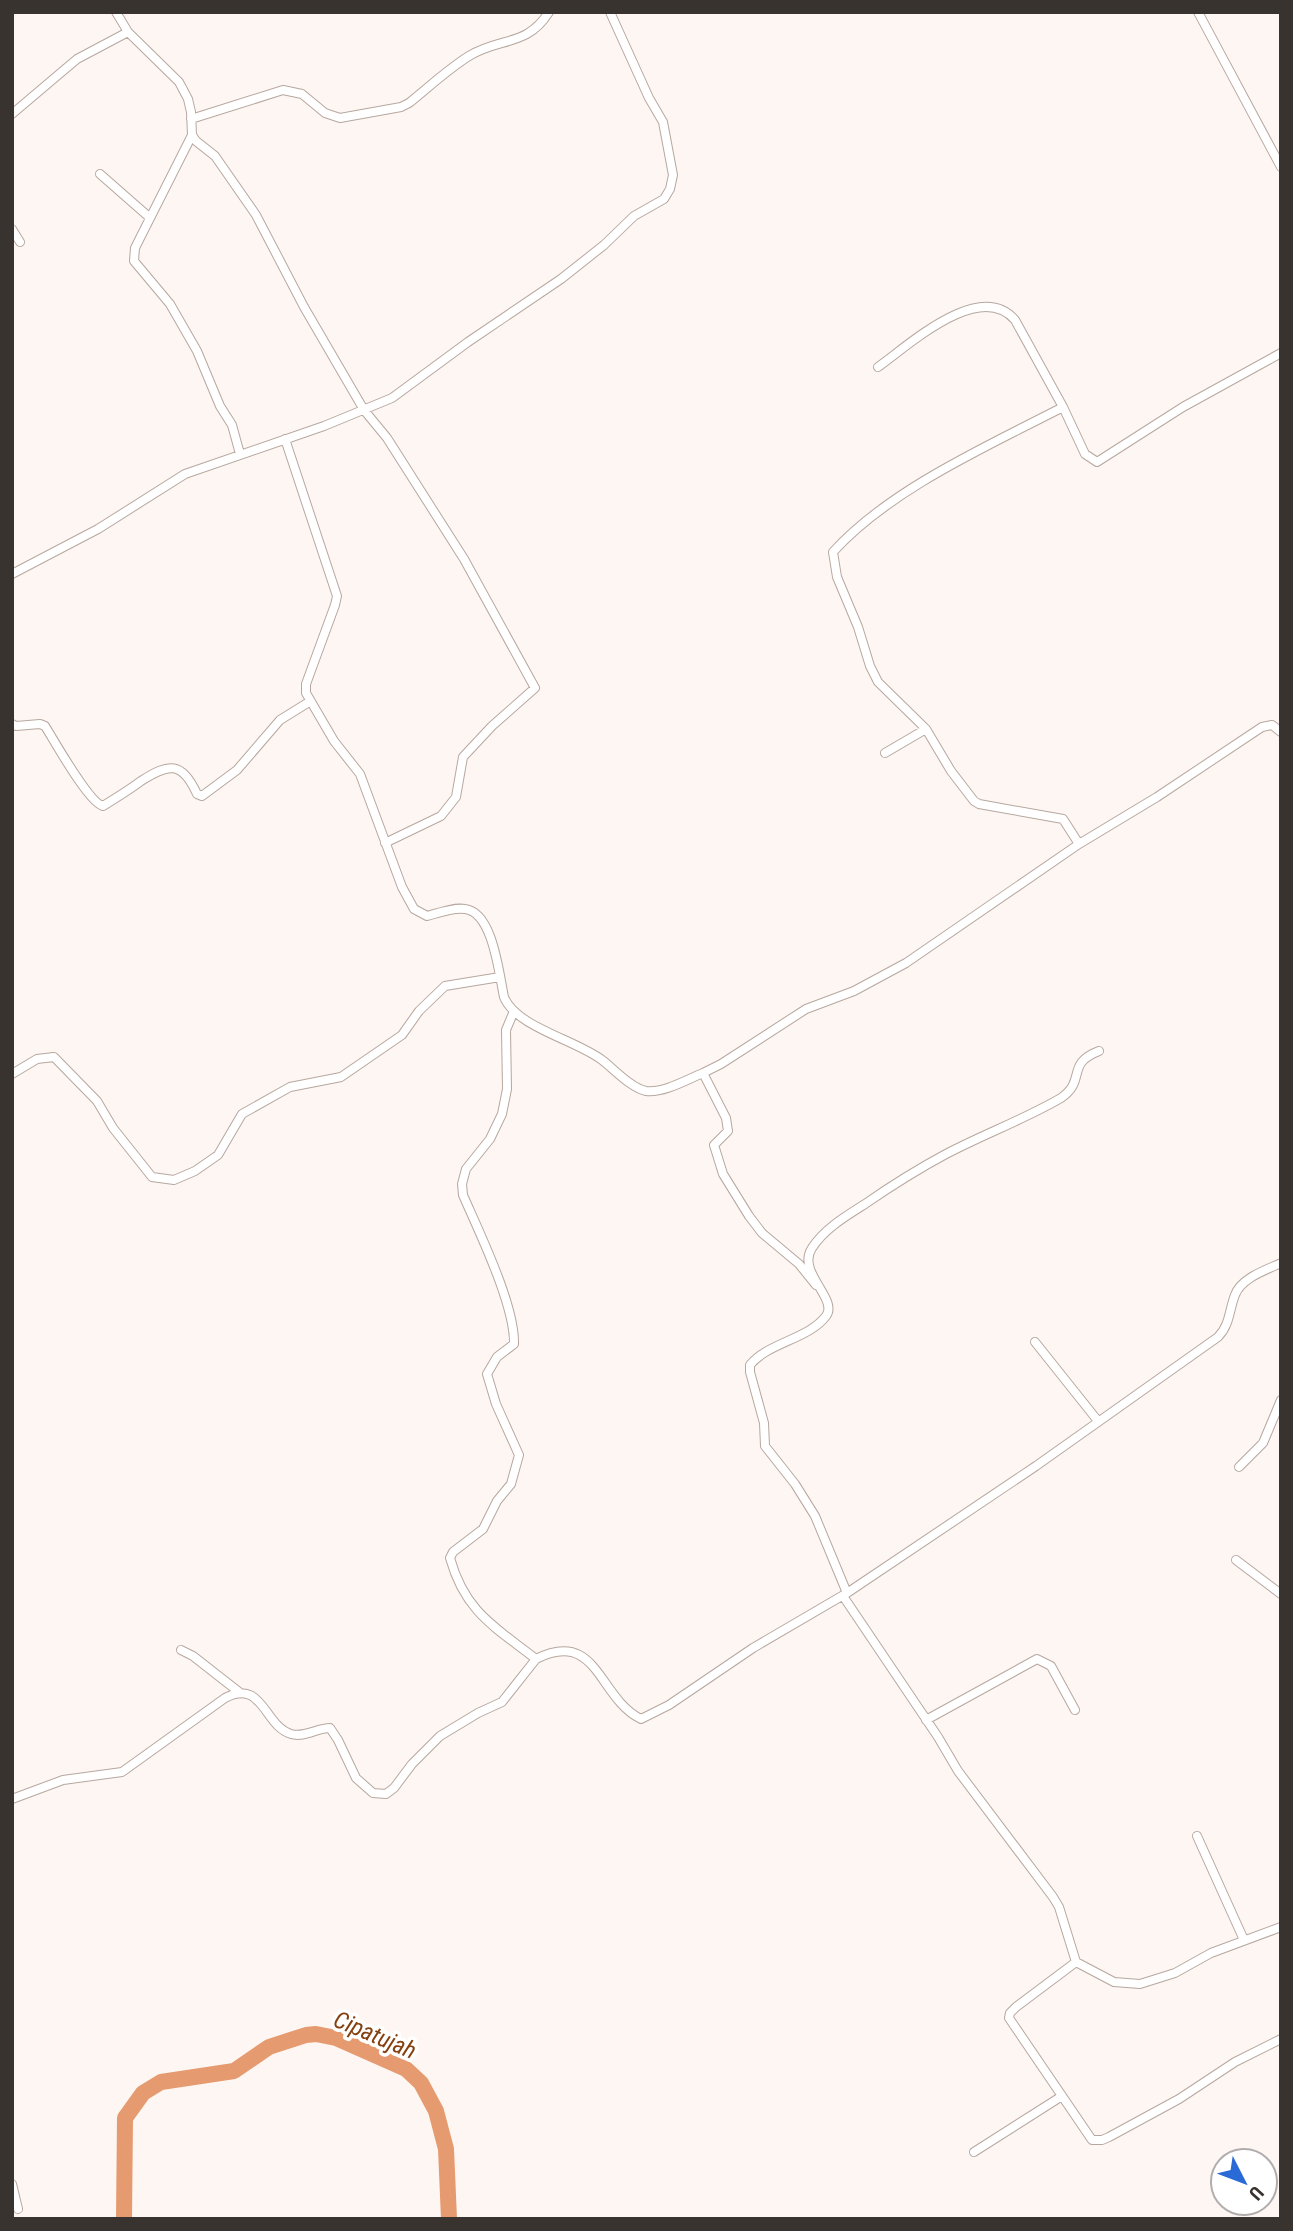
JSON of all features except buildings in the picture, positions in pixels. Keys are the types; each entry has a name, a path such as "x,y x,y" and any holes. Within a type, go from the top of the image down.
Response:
{"street":[{"path":"116,12 128,32 179,82 188,99 192,135 215,156 256,215 304,307 364,410 387,438 458,550 535,688 492,726 463,757 456,797 441,816 385,843"},
{"path":"191,119 283,90 302,94 325,113 340,118 401,107 410,103 473,53 531,33 549,12"},
{"path":"12,574 98,529 185,474 391,398 411,386 478,334 574,269 604,245 622,226 667,194 672,182 673,168 663,122 649,99 610,12"},
{"path":"1198,12 1281,167"},
{"path":"12,114 77,59 128,32"},
{"path":"192,135 149,217 135,248 134,261 170,304 197,351 220,406 232,425 240,454"},
{"path":"100,174 149,217"},
{"path":"12,229 20,242"},
{"path":"878,367 953,314 995,305 1007,311 1015,320 1063,407 1085,454 1097,462 1183,407 1281,353"},
{"path":"1063,407 947,467 865,521 833,552 837,578 878,682 926,729 951,771 975,802 1063,819 1079,844"},
{"path":"285,439 337,596 306,684 306,693 334,741 360,774 402,887 417,911 427,916 464,908 478,916 489,931 506,1001 514,1011 592,1053 640,1089 654,1091 703,1073 730,1059 806,1009 867,985 906,964 1079,844 1157,797 1262,727 1272,725 1281,732"},
{"path":"13,728 40,724 45,726 89,795 97,805 103,806 162,768 181,770 197,794 202,796 237,770 280,720 309,702"},
{"path":"885,753 926,729"},
{"path":"12,1074 37,1059 54,1057 97,1101 113,1128 152,1177 174,1180 195,1171 218,1155 242,1114 290,1087 341,1077 402,1035 419,1011 445,986 500,977"},
{"path":"514,1011 506,1030 507,1089 502,1114 490,1139 466,1168 462,1184 463,1195 491,1258 511,1319 514,1344 497,1357 487,1374 496,1404 519,1455 511,1485 497,1501 483,1528 453,1552 450,1558 458,1583 470,1604 536,1659"},
{"path":"816,1285 808,1255 828,1230 878,1194 945,1154 1061,1098 1072,1089 1077,1079 1076,1069 1079,1063 1088,1055 1099,1051"},
{"path":"703,1073 726,1118 728,1131 714,1145 723,1174 762,1233 799,1264 828,1304 827,1314 819,1323 753,1361 750,1370 761,1412 765,1446 795,1484 815,1516 845,1595 986,1811 1053,1896 1076,1962 1114,1982 1132,1985 1175,1973 1210,1953 1281,1927"},
{"path":"181,1650 193,1656 239,1692 258,1701 287,1733 297,1735 330,1728 356,1778 373,1793 382,1795 394,1788 420,1756 448,1730 502,1702 536,1659 554,1651 579,1654 592,1664 633,1714 646,1718 753,1648 845,1595 1036,1466 1218,1337 1225,1329 1240,1287 1281,1263"},
{"path":"1035,1342 1098,1421"},
{"path":"1239,1467 1263,1443 1281,1400"},
{"path":"1237,1560 1281,1594"},
{"path":"926,1720 1037,1659 1051,1666 1075,1710"},
{"path":"12,1799 63,1780 127,1769 225,1698 239,1692"},
{"path":"1197,1836 1244,1940"},
{"path":"1076,1962 1046,1983 1009,2016 1011,2023 1091,2138 1102,2140 1179,2099 1235,2062 1281,2039"},
{"path":"974,2152 1062,2096"},
{"path":"12,2185 18,2209"}],"waterway":[{"name":"Cipatujah","path":"124,2219 125,2118 143,2093 161,2082 234,2071 269,2047 316,2034 336,2038 406,2069 421,2083 436,2111 446,2149 449,2219"}]}
